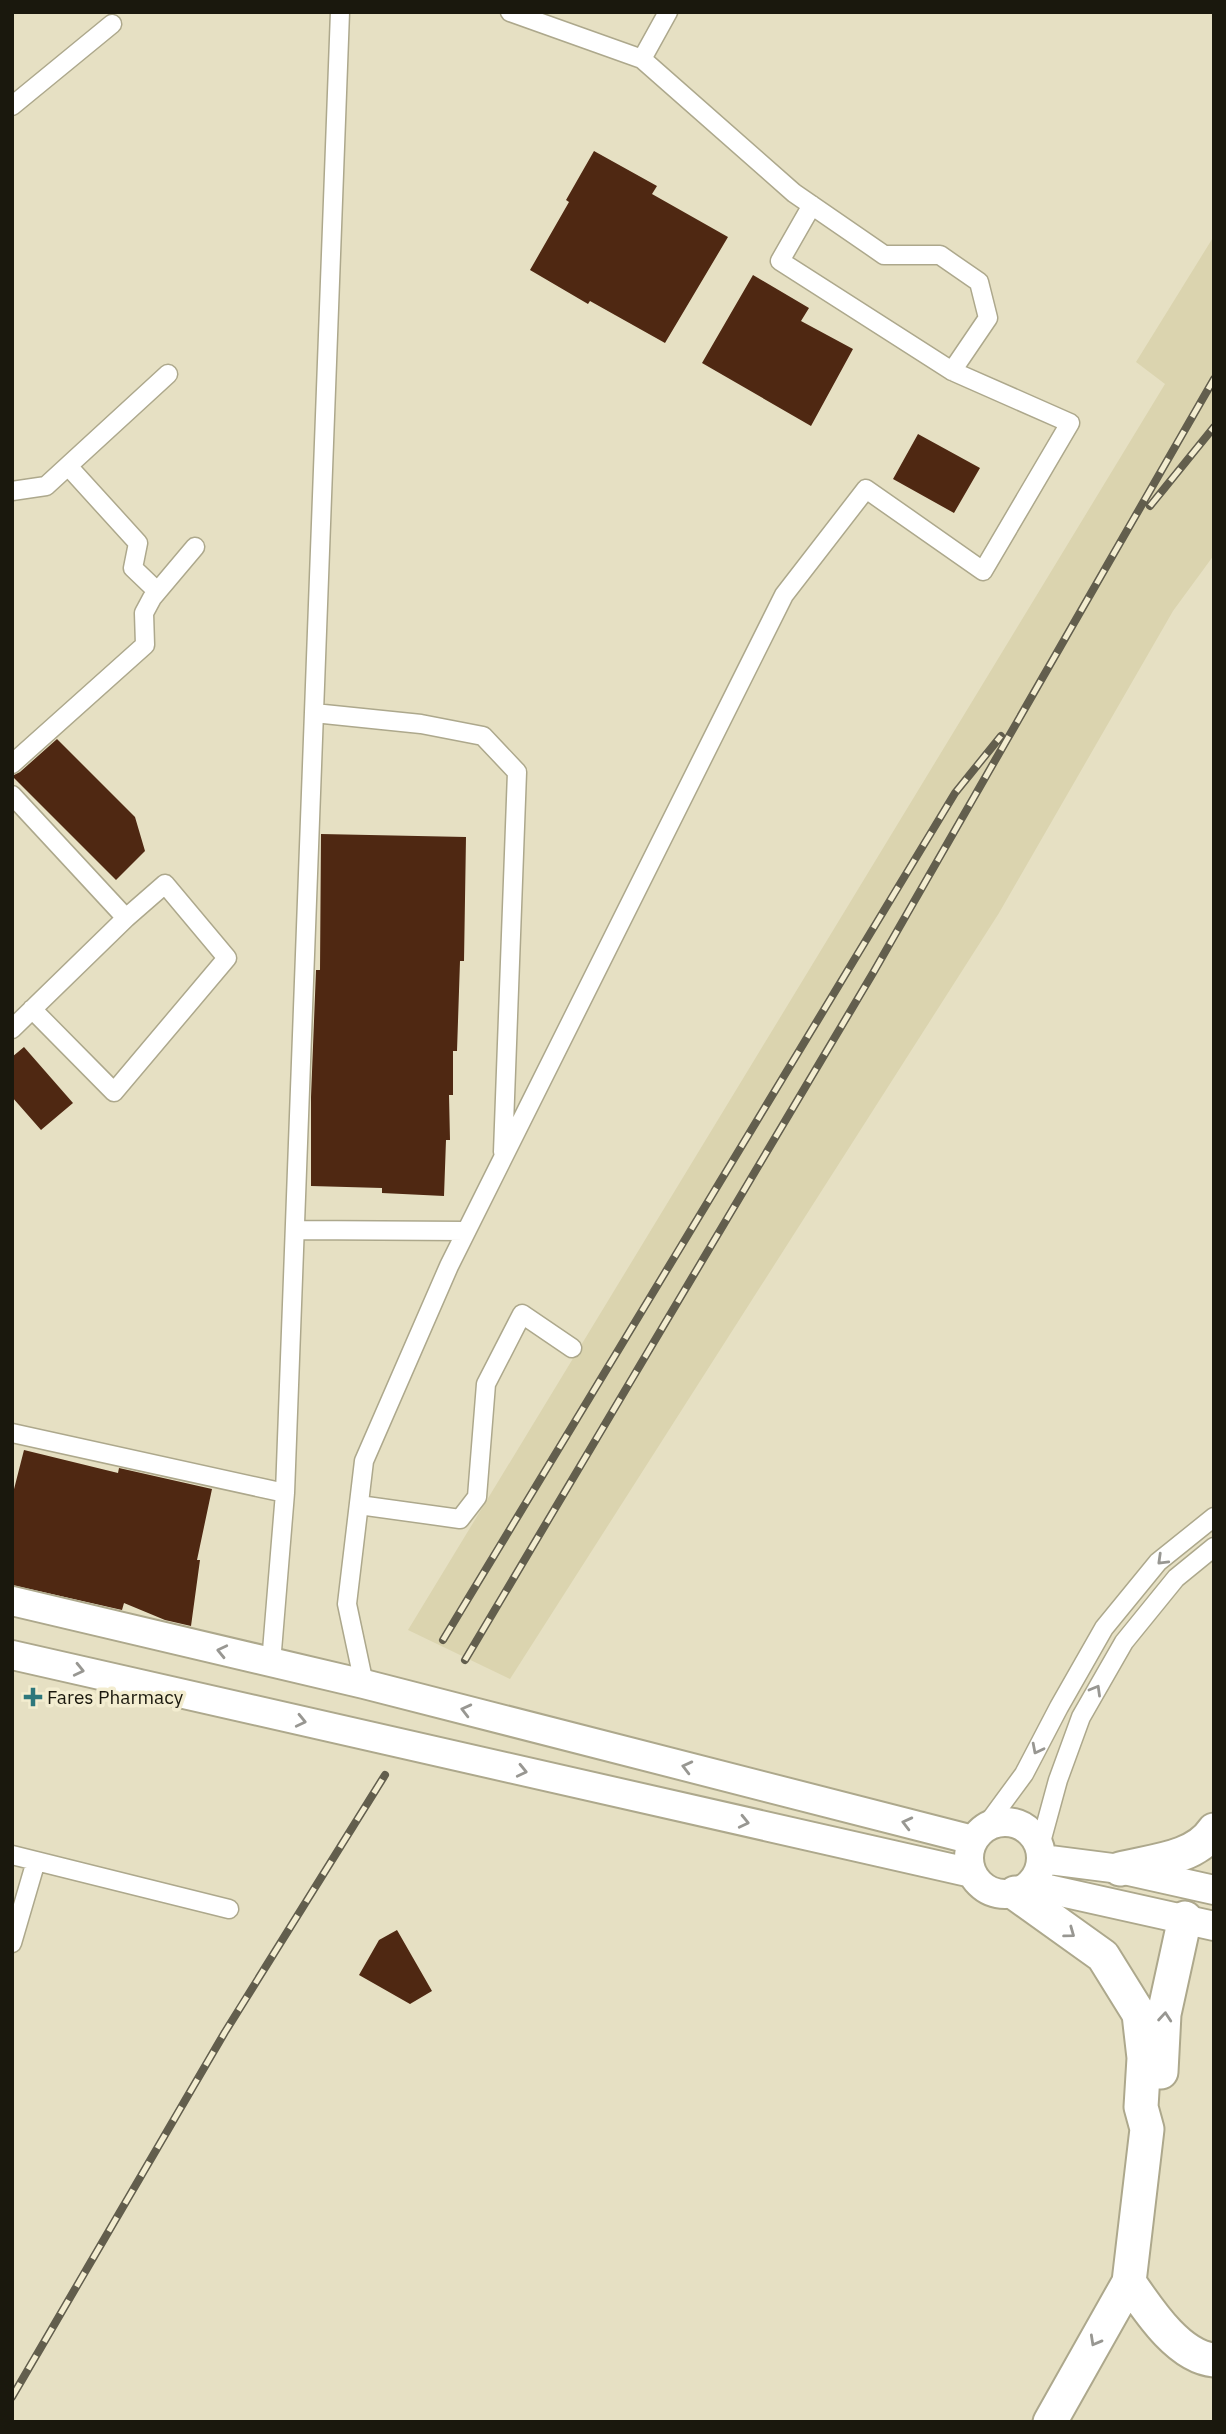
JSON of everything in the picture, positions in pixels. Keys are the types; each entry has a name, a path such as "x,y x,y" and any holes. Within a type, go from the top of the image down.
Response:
{"highway":[{"path":"1119,1869 1186,1853 1209,1838 1214,1830"},
{"path":"1022,1889 1103,1956 1139,2014 1144,2058 1141,2107 1147,2129 1129,2282 1050,2422"},
{"path":"1147,2129 1155,2122 1160,2107 1164,2014 1199,1922"},
{"path":"1129,2282 1154,2317 1178,2343 1206,2359 1214,2360"}],"main road":[{"path":"12,1601 979,1834"},
{"path":"12,1655 972,1873"},
{"path":"1022,1889 1039,1871 1041,1852 1033,1835 1019,1824 1002,1821 979,1834 969,1857 972,1873 983,1886 998,1894 1022,1889 1199,1922"},
{"path":"1041,1852 1214,1890"}],"street":[{"path":"271,1663 285,1493 341,12"},
{"path":"510,12 642,59 794,193 884,255 940,255 979,282 988,318 952,371"},
{"path":"642,59 668,12"},
{"path":"12,106 112,24"},
{"path":"365,1684 347,1604 365,1461 443,1278 784,595 866,489 983,571 1070,423 952,371 780,261 812,205"},
{"path":"12,491 46,486 168,374"},
{"path":"68,466 138,543 133,568 157,591"},
{"path":"12,764 145,645 144,613 157,591 195,547"},
{"path":"314,713 421,724 483,736 517,772 502,1159"},
{"path":"12,795 126,918"},
{"path":"12,1029 32,1009 126,918 165,884 227,958 114,1092 32,1009"},
{"path":"295,1230 466,1231"},
{"path":"359,1505 460,1519 477,1497 486,1384 522,1314 572,1348"},
{"path":"12,1433 285,1493"},
{"path":"979,1834 1024,1774 1104,1628 1158,1562 1214,1517"},
{"path":"1041,1852 1058,1780 1081,1717 1124,1642 1176,1578 1214,1547"},
{"path":"12,1855 229,1909"},
{"path":"12,1942 36,1861"}],"shaded area":[{"path":"1214,236 1214,555 1173,611 999,913 510,1679 408,1630 1165,384 1136,362"}],"building":[{"path":"594,151 657,186 652,194 728,237 665,343 590,301 588,304 530,270 569,202 566,200"},
{"path":"753,275 809,308 801,321 853,349 811,426 702,363"},
{"path":"918,434 980,468 954,513 893,479"},
{"path":"57,739 135,817 145,851 116,880 12,776"},
{"path":"321,834 466,837 464,961 460,961 457,1051 453,1051 453,1095 449,1095 450,1140 446,1140 444,1196 382,1193 382,1188 311,1186 316,970 320,970"},
{"path":"24,1047 73,1103 41,1130 12,1097 12,1057"},
{"path":"24,1450 118,1473 119,1468 212,1489 197,1560 200,1560 191,1626 165,1620 124,1603 122,1610 12,1585 12,1497"},
{"path":"397,1930 432,1991 410,2004 359,1975 379,1940"}],"railway":[{"path":"465,1660 873,973 1214,379"},
{"path":"1150,506 1214,427"},
{"path":"443,1640 955,793 1001,736"},
{"path":"12,2397 225,2032 385,1775"}],"place":[{"name":"Fares Pharmacy","path":"33,1697"}]}
